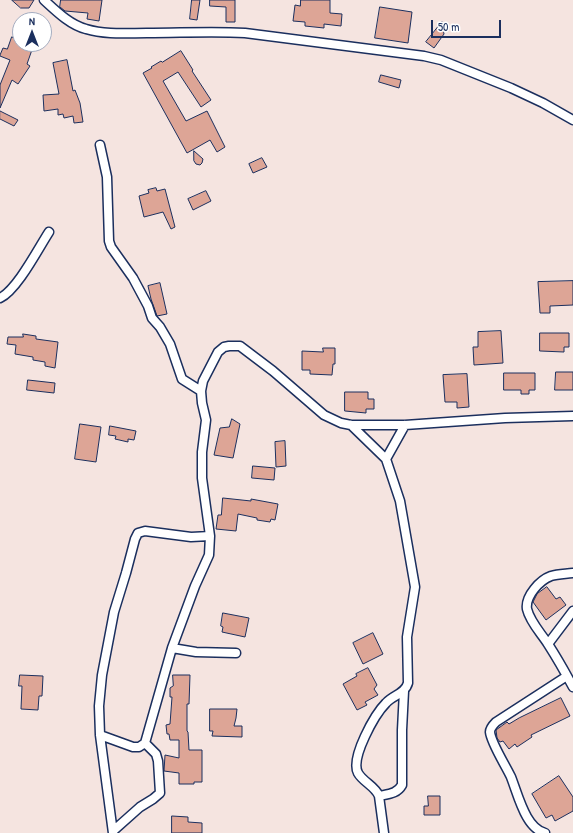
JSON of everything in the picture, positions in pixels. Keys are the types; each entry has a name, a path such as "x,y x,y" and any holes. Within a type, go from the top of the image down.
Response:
{"street":[{"path":"44,0 76,25 101,32 124,34 245,33 424,56 457,65 511,88 543,103 573,120"},
{"path":"100,145 107,177 110,246 134,278 148,306 152,318 160,327 170,344 182,379 202,391"},
{"path":"0,298 6,295 14,287 49,232"},
{"path":"100,735 132,747 139,747 145,743 172,648 195,586 209,555 210,536 202,478 202,452 206,420 202,402 202,391 203,381 218,352 224,347 240,346 273,371 324,415 341,423 351,425 405,425 505,418 573,416"},
{"path":"351,425 386,459 400,501 415,587 407,637 408,683 404,691 402,785 399,790 392,794 379,796"},
{"path":"386,459 405,425"},
{"path":"113,832 100,735 99,706 102,675 114,612 136,535 146,531 192,537 210,536"},
{"path":"573,573 554,575 542,581 529,597 527,603 531,618 573,687"},
{"path":"548,644 573,612"},
{"path":"172,648 196,652 236,653"},
{"path":"545,833 540,832 527,818 490,732 492,726 496,722 567,676"},
{"path":"384,833 379,796 377,791 358,773 357,761 359,750 371,725 386,702 404,691"},
{"path":"113,832 140,807 160,793 158,761 156,754 145,743"}],"building":[{"path":"12,0 34,0 29,8 21,8"},
{"path":"61,0 102,0 99,21 87,19 88,13 65,11 60,7"},
{"path":"192,0 200,0 197,20 190,19"},
{"path":"210,0 235,0 235,22 226,22 226,7 210,6"},
{"path":"301,0 330,0 330,13 342,14 341,26 324,24 324,28 305,26 305,22 293,21 295,5 300,6"},
{"path":"380,7 412,12 408,43 375,38"},
{"path":"442,22 444,34 434,48 426,42"},
{"path":"12,37 12,52 31,52 27,64 30,66 18,84 12,80 0,108 0,85 10,60 0,55 3,48 7,49"},
{"path":"181,51 211,100 201,107 178,72 163,81 186,121 207,111 225,147 217,152 210,140 187,153 143,73 161,61 162,62"},
{"path":"67,60 73,91 75,90 80,103 83,122 74,123 73,116 64,118 63,114 58,115 58,109 44,111 43,95 59,94 53,63"},
{"path":"381,75 401,80 399,88 379,82"},
{"path":"0,111 18,120 14,126 0,119"},
{"path":"194,151 203,159 200,165 196,164 194,161"},
{"path":"262,158 267,167 253,173 249,164"},
{"path":"156,188 157,191 165,189 175,227 171,229 163,212 144,217 139,196 149,193 148,190"},
{"path":"206,191 211,201 193,210 188,199"},
{"path":"573,281 573,305 550,306 550,313 540,313 538,282"},
{"path":"160,283 167,314 157,316 148,286"},
{"path":"501,331 503,363 474,365 473,347 478,347 478,332"},
{"path":"540,333 569,333 569,347 564,347 564,352 540,351"},
{"path":"23,334 36,336 36,339 58,342 55,368 45,366 45,362 33,360 33,357 15,354 16,345 7,344 8,337 23,337"},
{"path":"323,348 335,348 335,364 333,364 332,375 310,374 310,370 302,370 302,351 323,352"},
{"path":"556,372 573,372 573,390 555,390"},
{"path":"504,373 535,373 535,390 529,390 529,394 521,394 521,390 504,390"},
{"path":"467,374 469,407 457,408 457,402 445,402 443,375"},
{"path":"28,380 55,383 54,393 27,390"},
{"path":"345,392 368,392 368,399 374,399 374,409 366,409 366,413 345,411"},
{"path":"232,419 240,424 233,458 214,455 220,428 229,427"},
{"path":"80,424 101,427 96,462 75,459"},
{"path":"110,426 136,431 134,440 128,439 128,442 115,439 116,436 109,435"},
{"path":"285,441 286,466 276,467 275,442"},
{"path":"253,466 275,468 274,480 252,478"},
{"path":"223,498 251,501 251,499 278,504 275,520 271,519 270,522 257,520 257,518 238,514 236,531 216,529 218,515 221,515"},
{"path":"547,587 556,599 560,597 566,605 546,620 533,602 537,594"},
{"path":"223,613 249,618 245,637 222,632 223,627 221,626"},
{"path":"373,633 383,654 363,664 353,643"},
{"path":"368,668 377,685 374,689 378,695 365,702 367,705 357,710 343,684 357,676 356,674"},
{"path":"20,675 43,676 42,696 39,696 38,710 21,709 22,686 19,686"},
{"path":"173,675 190,675 189,704 187,704 189,750 202,750 202,782 194,782 194,784 179,784 179,773 164,771 165,755 179,758 179,740 170,740 169,734 167,734 166,725 170,724 172,697 170,697 170,688 173,686"},
{"path":"561,698 570,716 531,735 532,737 517,747 515,744 509,749 503,741 500,742 497,738 496,730 507,722 509,724"},
{"path":"210,709 237,709 234,726 242,726 242,737 212,736 213,731 210,731"},
{"path":"559,776 573,797 573,811 555,821 552,815 546,818 532,794"},
{"path":"428,796 440,796 440,815 424,815 424,806 428,806"},
{"path":"172,816 188,817 188,822 202,823 202,833 172,833"}]}
